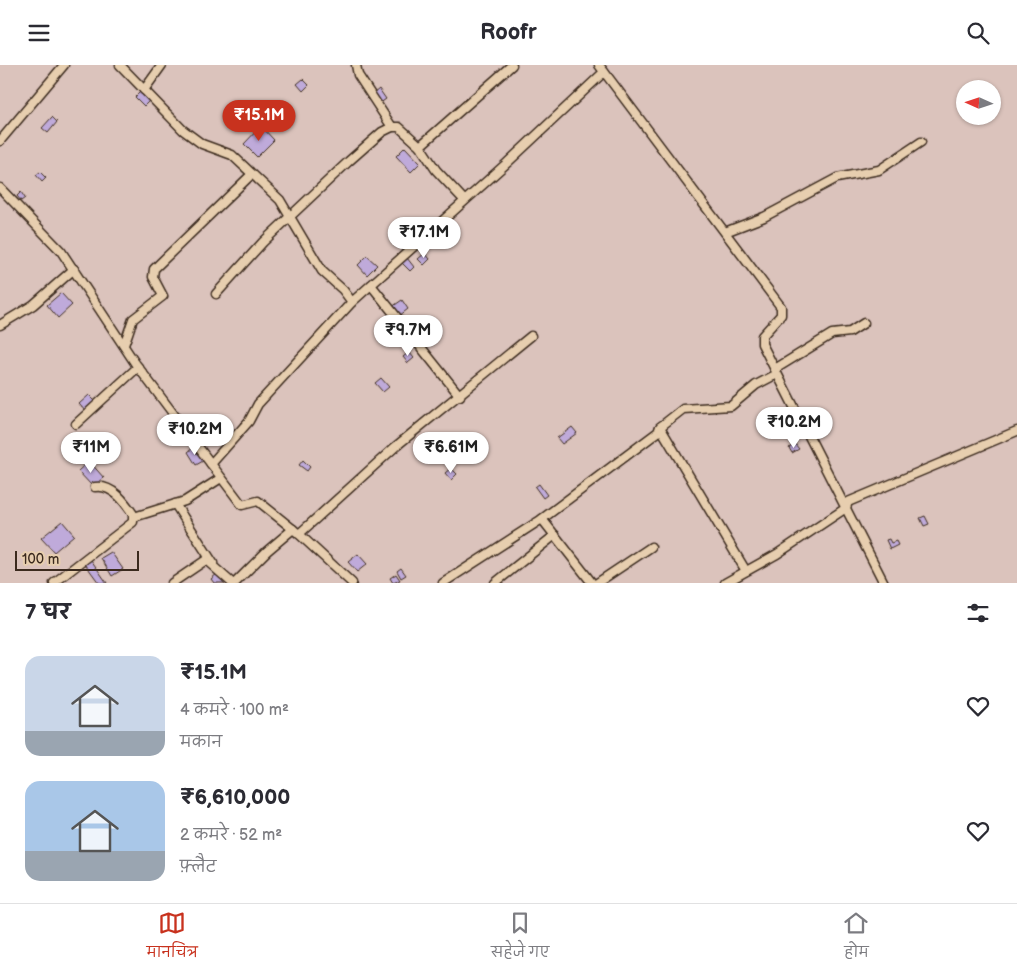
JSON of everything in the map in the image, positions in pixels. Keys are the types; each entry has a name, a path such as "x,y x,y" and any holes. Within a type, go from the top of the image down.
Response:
{"street":[{"path":"0,141 64,65"},
{"path":"120,65 197,141 232,155 280,200 322,271 343,290 352,302"},
{"path":"144,90 162,65"},
{"path":"356,65 358,75 392,127"},
{"path":"420,145 512,65"},
{"path":"210,464 249,421 264,398 352,302 464,201 602,68 781,307 781,315 766,331 761,340 884,583"},
{"path":"216,294 291,216 376,137 392,127 399,127 420,145 436,169 464,201"},
{"path":"726,232 764,217 836,178 879,170 921,142"},
{"path":"124,345 134,319 163,296 153,277 154,269 252,174"},
{"path":"0,188 48,237 74,269 138,367 242,505 256,501 296,532 352,583"},
{"path":"0,325 33,305 74,269"},
{"path":"371,285 460,396"},
{"path":"443,583 542,519 658,432 660,427 683,409 731,406 756,385 832,334 850,332 864,323"},
{"path":"172,583 203,561 210,561 234,583 267,551 296,532 395,447 460,396 531,336"},
{"path":"76,424 138,367"},
{"path":"660,427 746,571"},
{"path":"725,583 776,554 846,508 848,502 1017,431"},
{"path":"134,517 175,504 195,495 221,478"},
{"path":"54,583 133,522 134,517 129,508 111,490 106,487 95,487"},
{"path":"175,504 213,564"},
{"path":"542,519 592,583"},
{"path":"495,583 555,535"},
{"path":"597,583 651,547"}],"building":[{"path":"303,79 309,85 303,91 297,84"},
{"path":"379,89 386,99 379,104 373,94"},
{"path":"141,91 150,100 144,106 135,97"},
{"path":"52,117 57,122 48,133 42,128"},
{"path":"261,126 274,140 257,157 244,144"},
{"path":"405,147 420,163 411,172 396,156"},
{"path":"40,172 46,178 42,182 36,175"},
{"path":"21,192 25,198 21,201 17,196"},
{"path":"425,253 430,259 424,265 418,259"},
{"path":"367,256 377,265 367,275 358,265"},
{"path":"407,258 414,267 410,271 402,263"},
{"path":"61,293 72,305 58,318 47,305"},
{"path":"402,300 408,309 399,316 392,307"},
{"path":"409,352 414,358 408,363 403,357"},
{"path":"381,378 389,387 383,392 375,383"},
{"path":"89,395 96,402 86,412 79,404"},
{"path":"572,427 577,433 562,444 557,438"},
{"path":"795,444 799,449 792,453 789,448"},
{"path":"194,447 203,461 196,465 188,452"},
{"path":"303,460 310,467 307,471 299,465"},
{"path":"89,461 104,478 93,487 78,471"},
{"path":"451,468 457,474 451,480 445,473"},
{"path":"539,484 547,495 543,498 535,487"},
{"path":"925,516 929,524 924,526 920,518"},
{"path":"62,521 74,535 54,552 41,538"},
{"path":"889,539 891,543 896,541 898,545 890,549 886,540"},
{"path":"111,552 123,569 112,576 101,558"},
{"path":"358,554 367,564 357,572 348,562"},
{"path":"89,557 107,583 99,583 83,561"},
{"path":"401,568 406,575 401,578 397,571"},
{"path":"218,573 225,583 214,583 211,579"},
{"path":"396,574 400,580 393,583 390,578"}]}
